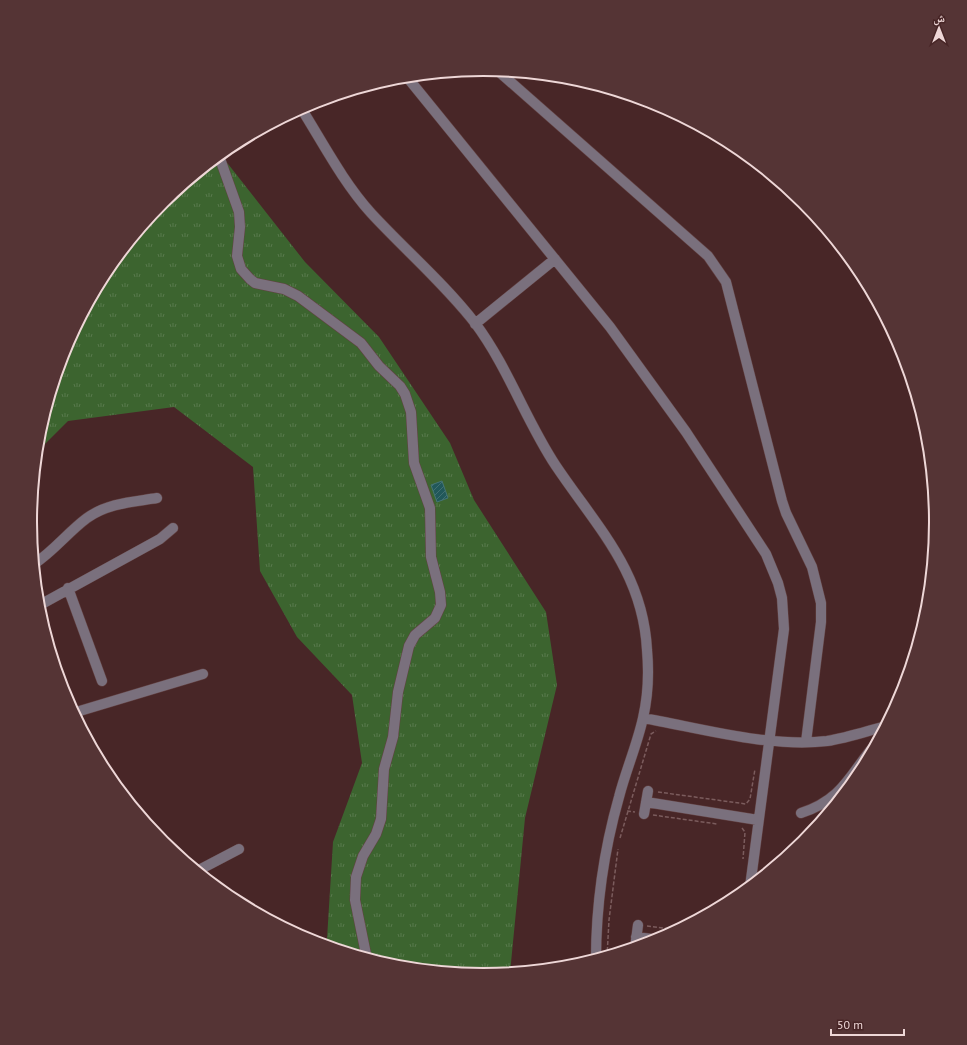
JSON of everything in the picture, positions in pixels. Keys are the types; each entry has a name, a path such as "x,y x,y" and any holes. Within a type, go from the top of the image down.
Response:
{"street":[{"path":"505,77 708,256 726,282 782,501 786,513 812,567 819,594 821,622 806,742"},
{"path":"412,82 610,327 658,391 766,554 773,568 782,598 784,629 751,880"},
{"path":"305,114 349,184 370,212 443,285 475,324 506,373 552,460 575,494 606,534 630,578 640,608 647,648 648,674 643,718 619,797 606,854 598,919 596,955"},
{"path":"221,161 239,212 240,227 237,256 241,269 255,283 284,289 298,296 368,349 379,366 400,386 407,399 411,412 414,463 430,508 431,557 440,592 441,605 435,618 415,635 409,646 398,692 394,737 383,778 381,819 376,834 363,856 356,877 355,900 366,953"},
{"path":"475,324 555,259"},
{"path":"39,560 53,550 79,525 98,512 118,504 158,498"},
{"path":"45,602 160,539 173,528"},
{"path":"68,588 102,681"},
{"path":"79,711 203,674"},
{"path":"643,718 769,740 806,742 838,739 880,728"},
{"path":"801,813 820,806 836,794 857,768"},
{"path":"644,814 648,791"},
{"path":"646,802 758,820"},
{"path":"202,869 239,849"},
{"path":"636,942 638,925"}],"path":[{"path":"627,811 718,824"},
{"path":"741,828 745,832 743,860"},
{"path":"740,888 741,882"},
{"path":"638,925 668,929"}],"green space":[{"path":"224,159 305,262 379,337 450,443 474,500 546,612 557,685 525,818 510,968 454,968 425,965 368,954 328,940 333,842 362,763 352,695 297,637 260,571 253,467 174,407 68,421 44,445 52,407 61,379 83,325 97,299 112,274 148,228 189,187"}],"building":[{"path":"442,481 448,498 437,502 431,485"}]}
